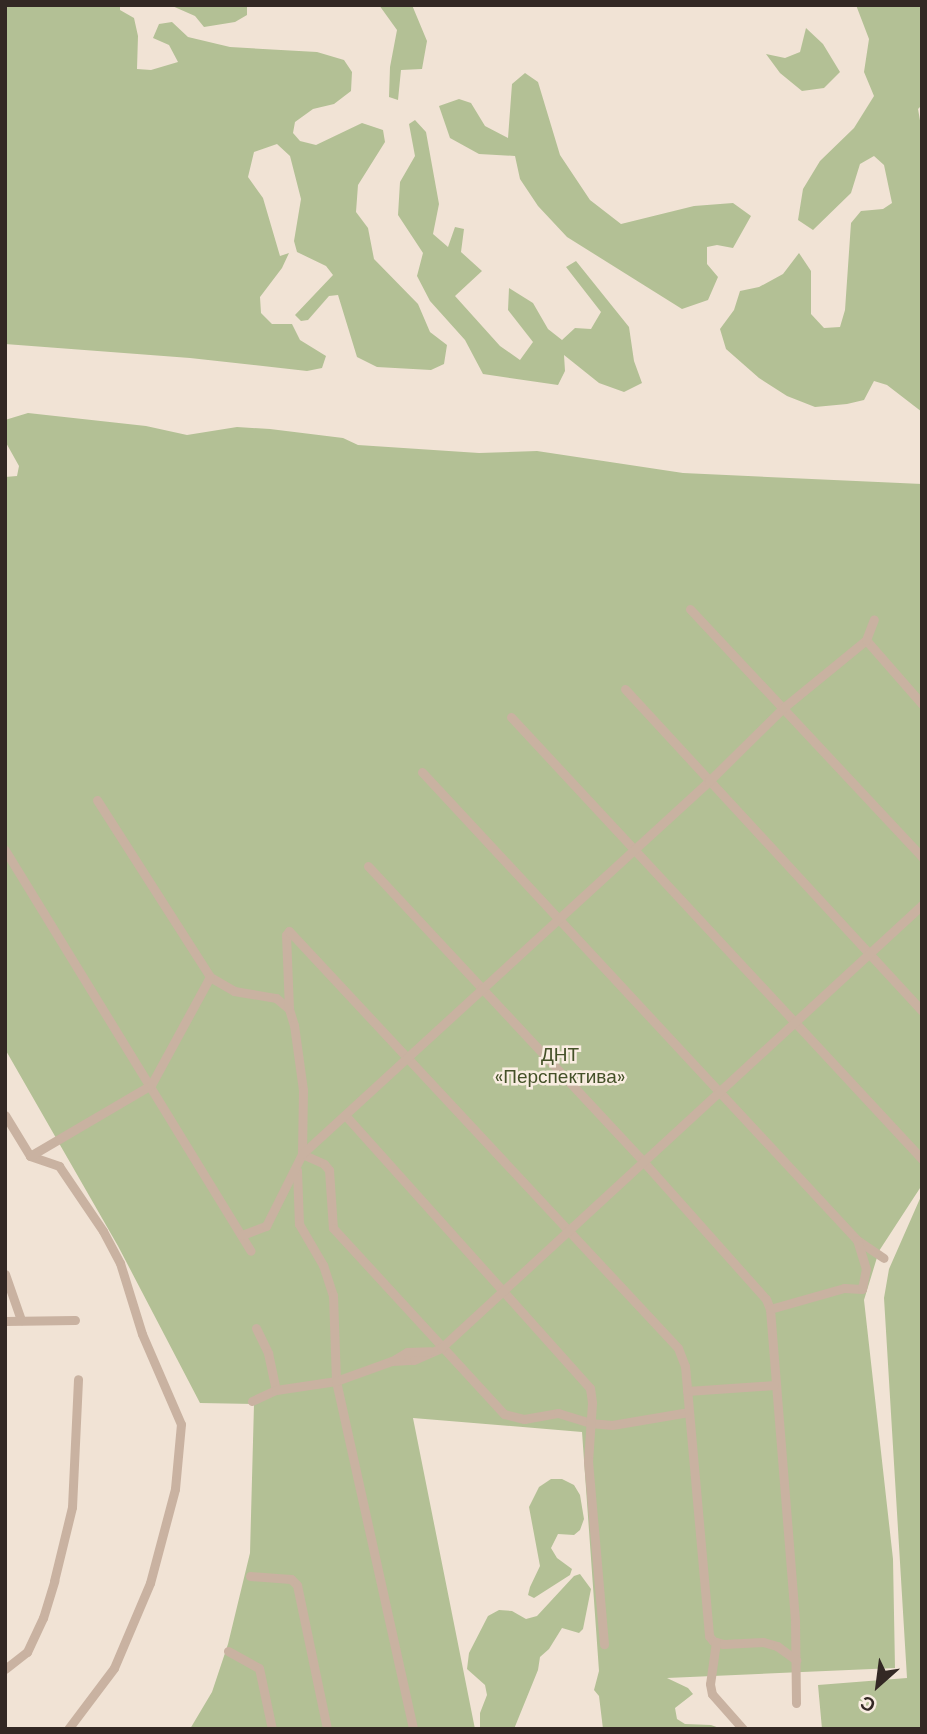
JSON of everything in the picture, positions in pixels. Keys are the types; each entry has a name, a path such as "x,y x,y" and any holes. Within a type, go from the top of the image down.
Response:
{"street":[{"path":"690,609 922,857"},
{"path":"242,1236 266,1226 299,1158 709,781 783,708 866,640 874,619"},
{"path":"866,640 922,704"},
{"path":"625,689 922,1011"},
{"path":"511,717 922,1159"},
{"path":"422,772 857,1240 884,1258"},
{"path":"97,800 210,977 234,991 276,998 289,1009"},
{"path":"5,850 251,1251"},
{"path":"368,866 642,1160 766,1299 770,1309 796,1660 796,1703"},
{"path":"252,1401 276,1390 336,1381 392,1361 414,1360 437,1349 922,905"},
{"path":"414,1729 336,1381 333,1295 323,1265 299,1224 303,1090 295,1025 289,1009 286,935 289,931 678,1348 683,1357 687,1391 709,1636 716,1642 763,1642 777,1646 796,1660"},
{"path":"30,1156 151,1085 210,977"},
{"path":"5,1115 30,1156 60,1166 103,1231 120,1263 142,1334 181,1424 175,1489 150,1583 114,1668 68,1729"},
{"path":"345,1115 590,1388 588,1461 604,1644"},
{"path":"299,1158 324,1164 329,1170 333,1228 437,1349 504,1414 524,1419 558,1413 590,1423 612,1424 689,1412"},
{"path":"770,1309 844,1288 862,1289 866,1269 857,1240"},
{"path":"5,1274 21,1320"},
{"path":"5,1321 75,1320"},
{"path":"256,1328 268,1353 276,1390"},
{"path":"5,1669 27,1652 43,1618 57,1569 72,1507 78,1379"},
{"path":"687,1391 774,1385"},
{"path":"250,1576 291,1579 297,1585 327,1729"},
{"path":"716,1642 710,1684 712,1694 743,1729"},
{"path":"228,1651 259,1668 272,1729"}],"green space":[{"path":"5,5 120,5 120,10 134,18 138,36 137,69 151,70 178,62 169,45 153,38 159,24 172,22 188,37 230,47 317,52 344,60 352,72 351,91 334,104 313,109 295,122 293,133 300,141 316,145 362,123 383,130 385,142 358,185 356,212 368,228 374,259 418,304 430,332 447,345 444,364 431,370 377,367 357,357 338,295 329,296 308,320 301,321 295,315 333,275 326,266 297,252 294,241 301,199 290,156 277,144 254,152 248,177 263,198 280,256 289,253 282,268 260,297 261,313 272,324 292,324 300,340 326,356 322,368 307,371 190,358 5,344"},
{"path":"170,5 247,5 247,15 235,22 204,27 195,16"},
{"path":"379,5 412,5 427,41 422,69 401,70 398,100 389,97 390,67 397,30"},
{"path":"856,5 922,5 922,105 918,109 922,132 922,412 887,385 874,381 864,400 847,404 815,407 787,396 759,378 726,349 720,329 734,310 740,291 759,287 783,274 799,253 811,271 811,314 824,328 840,327 845,310 851,223 861,211 883,209 892,203 884,165 874,156 860,164 851,193 813,230 798,220 803,189 820,161 854,128 874,96 864,72 869,39"},
{"path":"806,28 823,44 840,72 824,88 802,91 780,73 766,54 785,58 800,52"},
{"path":"525,73 538,82 560,155 590,200 621,224 694,206 733,203 751,216 733,248 717,245 707,247 707,264 718,277 708,300 682,309 567,237 538,206 520,179 515,156 479,154 450,138 439,106 459,99 471,103 485,126 508,138 512,84"},
{"path":"415,120 426,132 439,204 433,234 448,247 455,227 464,229 461,252 482,271 455,296 500,346 520,360 533,342 508,310 509,288 533,303 548,329 562,340 575,328 591,329 601,312 566,267 576,261 629,327 634,361 642,383 624,392 599,383 564,355 565,371 558,385 483,374 465,340 430,301 417,276 423,253 398,215 400,182 415,156 409,124"},
{"name":"ДНТ «Перспектива»","path":"28,413 146,426 187,435 237,427 270,429 343,438 358,445 479,453 537,451 683,473 922,484 922,1185 879,1251 864,1300 893,1559 895,1668 667,1678 688,1688 693,1694 675,1708 677,1719 685,1724 711,1725 722,1729 603,1729 599,1696 594,1690 599,1671 582,1432 413,1418 475,1729 190,1729 212,1692 228,1644 250,1553 254,1404 200,1403 118,1246 5,1049 5,477 17,476 19,466 5,441 5,420"},
{"path":"922,1194 922,1729 822,1729 818,1685 907,1678 884,1298 889,1269"},
{"path":"551,1479 562,1479 574,1485 580,1495 584,1519 580,1530 574,1535 558,1534 551,1548 557,1558 572,1569 570,1575 534,1598 528,1595 540,1566 529,1507 539,1487"},
{"path":"580,1574 591,1589 583,1629 579,1633 562,1628 549,1649 540,1657 538,1670 514,1729 480,1729 480,1713 487,1695 485,1685 467,1669 469,1653 488,1616 499,1610 512,1611 526,1619 537,1616 574,1576"}]}
